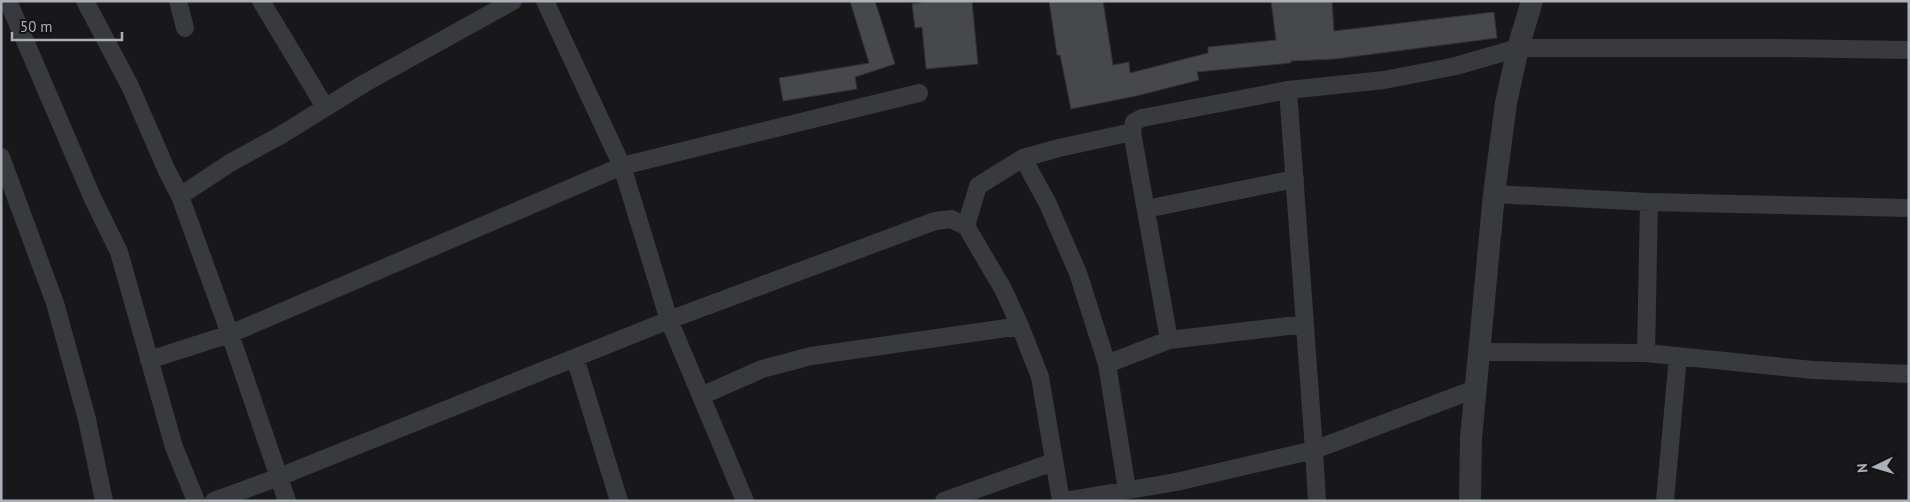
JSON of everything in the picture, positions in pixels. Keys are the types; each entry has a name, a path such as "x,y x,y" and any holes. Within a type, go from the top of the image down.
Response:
{"street":[{"path":"8,1 93,199 119,252 174,447 196,501"},
{"path":"85,1 130,86 180,196 287,501"},
{"path":"178,1 185,28"},
{"path":"261,1 325,108"},
{"path":"180,196 230,163 325,108 492,6 513,1"},
{"path":"545,1 622,166 669,320 745,501"},
{"path":"1470,501 1471,438 1494,194 1506,103 1518,48 1532,1"},
{"path":"1169,340 1132,132 1134,122 1142,118 1288,90 1384,80 1456,66 1518,48 1909,50"},
{"path":"1288,90 1317,501"},
{"path":"149,360 230,334 622,166 919,93"},
{"path":"966,226 978,186 1023,158 1132,132"},
{"path":"1,157 55,303 87,419 104,501"},
{"path":"1023,158 1048,204 1078,273 1107,364 1127,490"},
{"path":"1146,209 1295,179"},
{"path":"1494,194 1649,202 1909,208"},
{"path":"1646,353 1649,202"},
{"path":"214,501 279,477 669,320 935,221 951,220 966,226 1003,289 1020,326 1040,377 1053,462 1062,501 1176,482 1314,450 1475,389"},
{"path":"1107,364 1169,340 1305,324"},
{"path":"701,396 762,370 811,356 1020,326"},
{"path":"1479,352 1646,353 1813,370 1909,374"},
{"path":"1665,501 1678,356"},
{"path":"575,358 619,501"},
{"path":"944,501 1053,462"}],"building":[{"path":"850,1 875,1 895,64 855,77 857,89 783,101 779,78 869,63"},
{"path":"930,1 972,1 978,64 926,69 922,27 915,28 912,4"},
{"path":"1049,1 1103,1 1113,65 1129,62 1130,73 1208,53 1208,47 1276,40 1271,1 1332,1 1334,31 1494,12 1497,38 1335,59 1291,61 1291,63 1197,72 1199,80 1136,96 1071,109 1060,55 1057,55"}]}
